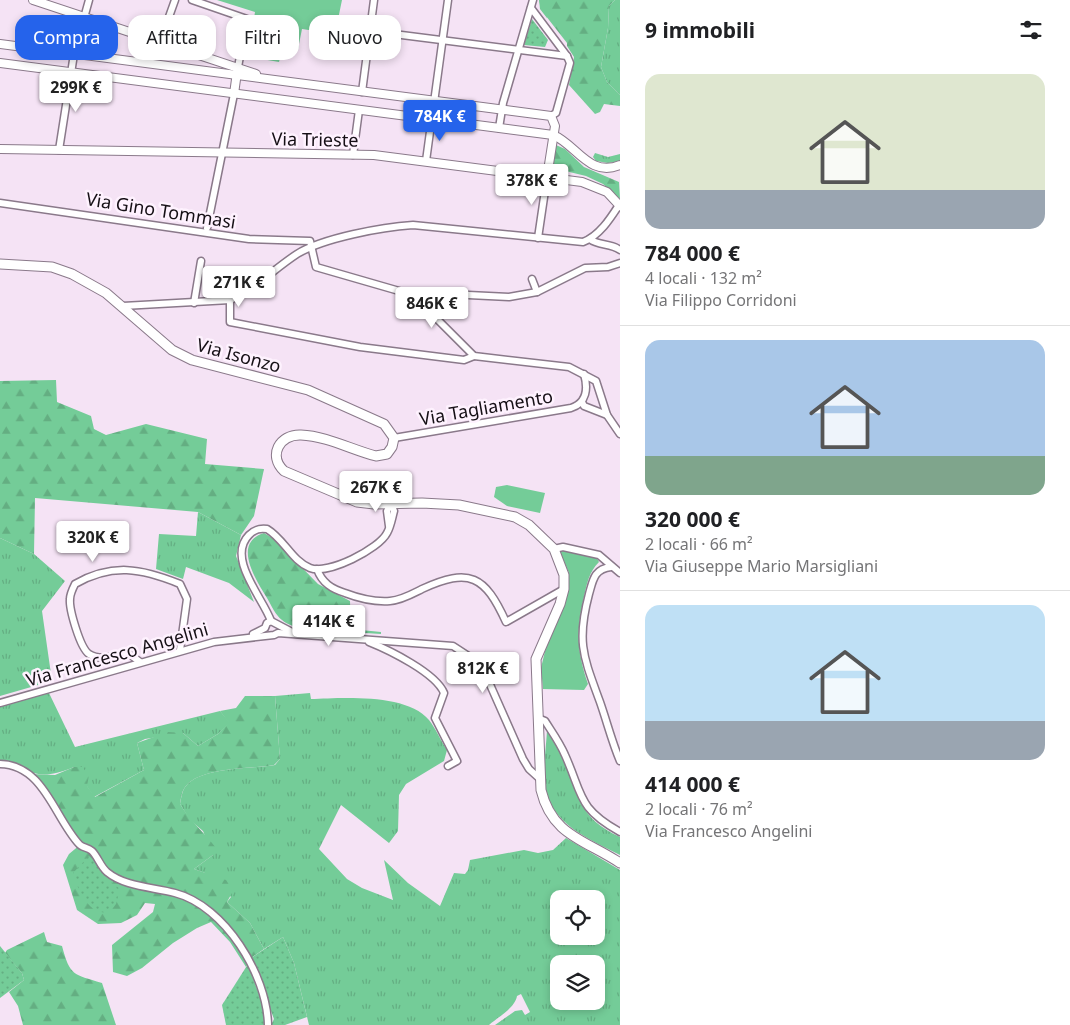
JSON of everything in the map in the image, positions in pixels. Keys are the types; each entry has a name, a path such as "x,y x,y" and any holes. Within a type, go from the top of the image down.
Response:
{"main road":[{"name":"Via Isonzo","path":"0,264 52,267 72,274 106,293 123,306 161,342 192,360 308,390 384,424 394,438"},
{"path":"394,438 392,447 382,456 302,435 284,439 276,455 280,467 284,471 334,490 357,502 459,506 515,517 529,525 557,548 564,575 564,589 560,604 536,659 540,719 540,780 546,806 558,825 575,838 620,863"}],"street":[{"path":"33,0 78,15"},
{"path":"85,15 89,0"},
{"path":"170,15 175,0"},
{"path":"192,0 247,19 207,228"},
{"path":"372,15 374,0"},
{"path":"426,161 448,0"},
{"path":"499,128 501,110 533,0"},
{"path":"118,59 237,71 362,92 551,116 556,113 568,76 570,63 568,56 530,8"},
{"path":"401,35 568,56"},
{"path":"0,44 15,46"},
{"path":"59,150 73,60"},
{"path":"208,60 237,71"},
{"path":"362,92 366,60"},
{"path":"0,63 552,135 563,139 581,158 594,166 604,168 620,165"},
{"path":"353,155 359,110"},
{"path":"538,238 552,135 555,126 551,116"},
{"name":"Via Trieste","path":"0,149 353,155 426,161 547,177 594,186 607,192 620,205"},
{"name":"Via Gino Tommasi","path":"0,203 249,238 310,241 311,248"},
{"path":"123,306 230,300 242,295 298,254 311,248 391,226 413,225 583,242 590,239 609,221 620,205"},
{"path":"590,239 595,243 610,244 620,250"},
{"path":"311,248 316,267 324,271 406,292 509,297 537,292 585,268 608,268 620,264"},
{"path":"194,303 201,261"},
{"path":"532,279 537,292"},
{"path":"406,292 419,299 474,356"},
{"name":"Via Tagliamento","path":"230,300 230,322 264,330 360,347 464,360 474,356 569,367 596,381 607,415 620,434"},
{"path":"584,374 586,391 582,402 584,406 607,415"},
{"name":"Via Tagliamento","path":"394,438 571,408 582,402"},
{"path":"267,631 267,623 271,621 244,567 242,558 247,538 257,529 267,530 306,565 317,569 330,569 345,563 384,538 394,511 391,503"},
{"path":"557,548 599,555 620,573"},
{"path":"611,567 598,571 594,576 584,614 582,640 585,662 620,761"},
{"path":"317,569 320,578 333,589 348,595 378,601 402,598 449,579 461,577 471,579 485,586 491,593 506,622 564,589"},
{"path":"140,662 128,654 102,658 89,654 84,648 70,608 70,597 75,584 102,571 121,570 141,571 180,584 187,599 180,650"},
{"name":"Via Francesco Angelini","path":"271,621 278,630 296,634 453,646 476,661 484,671 526,764 540,780"},
{"name":"Via Francesco Angelini","path":"0,703 180,650 243,638 267,631 274,635 278,630"},
{"path":"363,639 403,660 441,686 444,693 435,718 457,761 448,766"},
{"path":"387,651 395,641"},
{"path":"395,641 403,660"},
{"path":"540,719 545,721 565,753 577,789 588,810 620,832"},
{"path":"0,764 9,764 21,769 40,784 78,843 92,851 108,874 126,883 184,896 210,910 243,950 261,993 268,1025"}],"green space":[{"path":"217,0 342,0 339,15 309,15 309,30 302,29 299,44 299,15 254,15 255,12"},
{"path":"539,0 615,0 609,6 608,28 601,67 607,82 620,95 620,106 604,104 600,112 595,114 569,85 574,57 567,43 542,11"},
{"path":"539,0 553,0 547,18 540,9"},
{"path":"615,0 620,0 620,95 607,82 601,67 608,28 609,6"},
{"path":"532,19 548,40 545,47 524,45"},
{"path":"556,145 565,149 584,167 619,182 620,199 603,184 586,176 557,169 553,162"},
{"path":"595,153 608,157 620,154 620,161 608,163 596,161 593,157"},
{"path":"56,380 57,402 91,416 94,429 106,435 146,424 207,439 205,464 264,469 254,516 241,535 198,512 35,498 34,554 0,538 0,381"},
{"path":"507,485 545,493 540,513 507,506 494,497 496,487"},
{"path":"198,512 241,535 236,556 254,602 229,583 186,567 183,579 156,569 159,534 196,536"},
{"path":"264,533 274,539 318,584 350,601 351,629 381,632 381,634 319,630 315,623 303,626 304,629 284,622 274,610 249,563 249,545 254,538"},
{"path":"0,538 34,554 65,581 42,611 52,681 0,696"},
{"path":"568,549 595,555 599,562 589,578 581,609 579,631 580,651 588,684 584,690 543,689 541,668 545,651 569,590 569,573 560,552"},
{"path":"49,693 75,747 220,711 230,723 218,734 198,746 183,733 145,739 137,743 144,770 94,797 74,767 61,772 42,774 0,760 0,706"},
{"path":"310,693 311,699 373,699 406,705 419,711 429,720 447,750 444,761 406,784 399,795 398,831 389,843 341,805 319,849 347,879 362,888 393,900 384,860 408,883 440,906 454,873 465,874 470,860 524,850 538,853 553,850 566,838 620,870 620,1025 495,1025 515,1011 522,1010 525,1015 530,1012 521,994 517,996 510,1008 489,1025 309,1025 294,963 283,937 264,949 250,923 227,902 231,897 205,873 194,869 213,855 203,831 190,820 180,804 186,786 203,775 227,770 275,765 280,759 275,696"},
{"path":"245,696 275,696 280,759 274,765 227,770 203,775 193,780 185,788 180,804 216,848 213,855 194,869 226,880 233,891 227,902 250,923 264,949 251,958 246,967 230,942 211,922 197,928 173,943 142,968 127,976 113,972 112,945 153,912 155,904 145,903 137,915 121,923 98,924 77,910 63,865 69,854 81,844 31,774 55,775 74,767 82,767 89,775 87,786 95,797 144,770 137,743 168,732 183,733 198,746 218,734 229,723 220,711 236,708"},
{"path":"547,731 561,754 576,792 587,812 595,821 620,837 620,855 573,829 554,810 548,799 545,785 544,764"},
{"path":"89,856 101,867 103,876 120,889 116,904 110,912 102,912 90,906 81,894 75,880 73,873"},
{"path":"44,932 47,942 62,946 68,963 74,972 85,978 102,983 116,1025 23,1025 18,1006 9,992 24,980 22,973 5,953 7,950"},
{"path":"283,937 294,963 307,1017 285,1025 271,1025 274,1019 251,958"},
{"path":"0,946 22,973 24,980 0,998"},
{"path":"248,964 267,1017 267,1025 226,1025 222,1005"}]}
